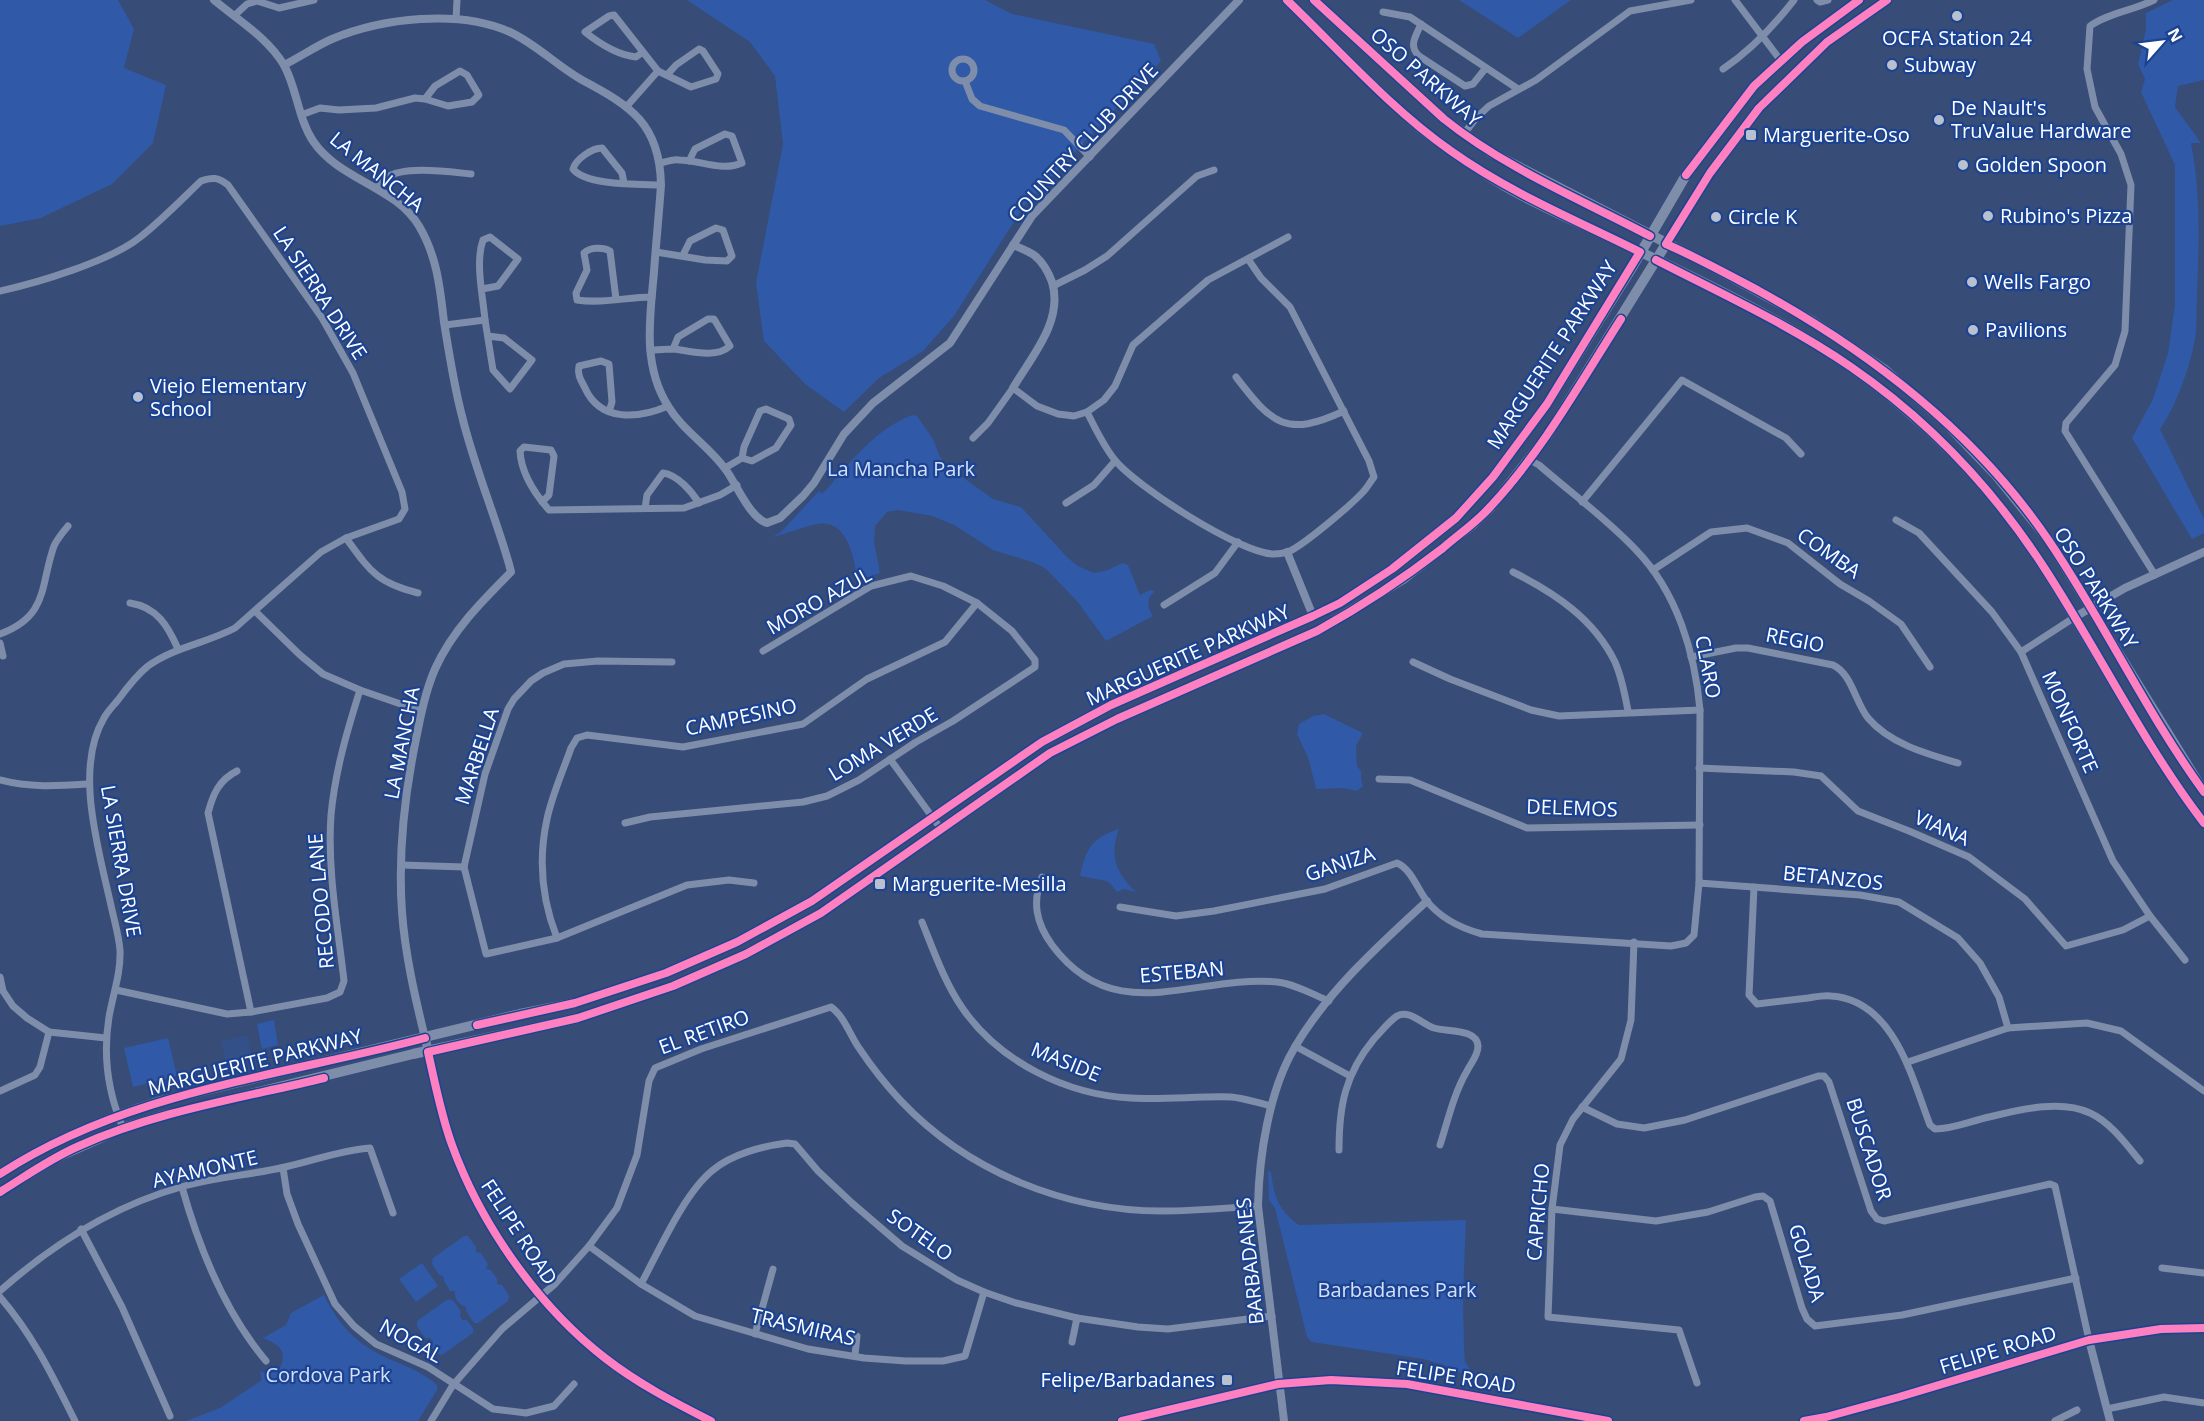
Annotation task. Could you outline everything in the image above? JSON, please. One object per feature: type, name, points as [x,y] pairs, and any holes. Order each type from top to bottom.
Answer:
[{"type":"main road","name":"OSO PARKWAY","points":[[1287,0],[1418,126],[1506,187],[1656,260],[1796,333],[1852,368],[1897,402],[1966,467],[2044,567],[2159,758],[2204,823]]},
{"type":"main road","name":"OSO PARKWAY","points":[[1314,0],[1463,135],[1490,152],[1812,321],[1885,370],[1922,402],[1977,454],[2048,539],[2204,792]]},
{"type":"main road","name":"MARGUERITE PARKWAY","points":[[0,1174],[67,1136],[117,1115],[161,1101],[520,1014],[574,1004],[666,973],[737,942],[812,901],[1042,742],[1092,716],[1340,603],[1392,569],[1456,518],[1493,477],[1547,404],[1686,175],[1705,148],[1754,86],[1817,29],[1859,0]]},
{"type":"main road","name":"MARGUERITE PARKWAY","points":[[0,1192],[53,1159],[123,1128],[165,1115],[578,1018],[683,982],[746,954],[821,913],[1050,753],[1117,719],[1317,631],[1347,614],[1402,579],[1472,525],[1491,507],[1547,436],[1710,173],[1759,108],[1827,42],[1887,0]]},
{"type":"main road","name":"FELIPE ROAD","points":[[425,1038],[442,1115],[466,1180],[501,1241],[540,1296],[605,1358],[651,1390],[711,1421]]},
{"type":"main road","name":"FELIPE ROAD","points":[[1804,1421],[1888,1400],[2089,1340],[2161,1329],[2204,1328]]},
{"type":"main road","name":"FELIPE ROAD","points":[[1122,1421],[1278,1384],[1331,1380],[1407,1384],[1608,1421]]},
{"type":"street","name":"LA MANCHA","points":[[214,0],[258,33],[284,65],[313,142],[349,174],[376,188],[403,208],[418,225],[438,272],[462,417],[511,572],[475,609],[452,639],[435,669],[422,711],[406,789],[402,912],[407,953],[425,1038]]},
{"type":"street","points":[[234,16],[247,4],[257,1],[279,8],[289,3],[314,0]]},
{"type":"street","points":[[456,19],[457,0]]},
{"type":"street","name":"COUNTRY CLUB DRIVE","points":[[737,485],[756,518],[767,523],[780,518],[803,496],[814,483],[844,435],[873,403],[950,344],[1032,216],[1239,0]]},
{"type":"street","points":[[1463,135],[1489,106],[1536,80],[1630,11],[1691,0]]},
{"type":"street","points":[[1735,0],[1781,61]]},
{"type":"street","points":[[1723,69],[1741,57],[1775,25],[1794,0]]},
{"type":"street","points":[[1817,0],[1820,2],[1828,0]]},
{"type":"street","points":[[2154,0],[2097,21],[2090,26],[2088,34],[2087,69],[2095,107],[2121,154],[2131,185],[2126,320],[2121,349],[2115,365],[2066,423],[2065,431],[2156,575]]},
{"type":"street","points":[[1383,12],[1410,17],[1518,89]]},
{"type":"street","points":[[643,52],[636,57],[625,56],[585,32],[614,15],[658,71],[691,87],[716,79],[718,74],[704,51],[699,49],[676,65],[667,75]]},
{"type":"street","points":[[284,65],[330,40],[356,30],[408,21],[456,19],[492,25],[526,40],[571,73],[627,106],[648,131],[656,147],[660,163],[661,185],[650,350],[656,380],[668,406],[682,425],[725,468],[737,485],[684,508],[549,510],[542,502],[533,489],[520,461],[520,451],[524,447],[551,450],[554,456],[549,495],[542,502]]},
{"type":"street","points":[[1421,24],[1412,45],[1419,56],[1465,86],[1473,84],[1485,69]]},
{"type":"street","points":[[301,115],[320,108],[339,110],[376,108],[415,98],[448,106],[472,102],[479,95],[468,75],[460,71],[435,86],[425,99]]},
{"type":"street","points":[[627,106],[658,71]]},
{"type":"street","points":[[965,81],[972,99],[980,106],[1064,130],[1090,157]]},
{"type":"street","points":[[660,163],[677,159],[712,165],[734,166],[742,163],[732,136],[725,134],[695,148],[689,161]]},
{"type":"street","points":[[624,183],[622,172],[602,148],[596,148],[575,163],[573,169],[577,174],[588,178],[624,183],[661,185]]},
{"type":"street","points":[[1053,286],[1107,256],[1197,176],[1214,170]]},
{"type":"street","points":[[376,188],[386,177],[410,171],[471,174]]},
{"type":"street","name":"LA SIERRA DRIVE","points":[[0,291],[23,286],[114,254],[138,239],[201,181],[210,177],[220,179],[228,184],[322,318],[360,389],[402,492],[405,509],[399,519],[346,538],[321,552],[235,628],[219,636],[178,649],[147,667],[103,719],[92,754],[88,784],[120,947],[116,990],[106,1038],[107,1068],[117,1115],[123,1128]]},
{"type":"street","points":[[656,252],[705,260],[727,261],[732,256],[723,230],[716,228],[690,241],[683,255]]},
{"type":"street","points":[[482,288],[498,286],[518,259],[490,237],[481,242],[482,288],[485,320],[493,370],[510,389],[532,360],[504,338],[488,336]]},
{"type":"street","points":[[1013,388],[1038,406],[1058,414],[1074,416],[1087,412],[1104,400],[1115,386],[1133,345],[1208,280],[1288,237]]},
{"type":"street","points":[[973,438],[988,423],[1013,388],[1053,318],[1055,303],[1053,286],[1047,269],[1034,256],[1013,245]]},
{"type":"street","points":[[616,298],[610,251],[604,248],[587,250],[584,254],[586,270],[576,293],[578,300],[595,303],[616,298],[652,297]]},
{"type":"street","points":[[1087,412],[1115,461],[1137,480],[1184,512],[1238,542],[1265,553],[1287,552],[1306,540],[1364,492],[1374,477],[1370,461],[1290,308],[1261,278],[1248,259]]},
{"type":"street","points":[[650,350],[673,349],[707,353],[725,350],[730,346],[714,319],[708,319],[678,337],[673,349]]},
{"type":"street","points":[[445,325],[485,320]]},
{"type":"street","points":[[609,412],[612,402],[609,364],[601,361],[579,366],[578,373],[589,397],[594,404],[609,412],[640,415],[668,406]]},
{"type":"street","points":[[1236,377],[1268,415],[1284,423],[1306,426],[1344,411]]},
{"type":"street","points":[[1582,502],[1682,380],[1786,438],[1801,454]]},
{"type":"street","points":[[725,468],[742,458],[752,461],[776,448],[791,425],[789,419],[766,409],[760,411],[744,447],[742,458]]},
{"type":"street","name":"CLARO","points":[[1528,459],[1539,465],[1637,550],[1653,570],[1670,599],[1685,632],[1698,685],[1700,710],[1699,883],[1694,935],[1686,943]]},
{"type":"street","points":[[1066,503],[1094,485],[1115,461]]},
{"type":"street","points":[[645,508],[647,495],[663,473],[670,474],[692,493],[699,503]]},
{"type":"street","name":"MONFORTE","points":[[1896,520],[1918,533],[1992,612],[2021,652],[2113,861],[2150,916],[2185,960]]},
{"type":"street","points":[[0,634],[11,630],[27,619],[43,595],[55,544],[68,526]]},
{"type":"street","name":"COMBA","points":[[1653,570],[1711,532],[1747,528],[1788,543],[1840,584],[1901,624],[1930,667]]},
{"type":"street","points":[[346,538],[365,564],[384,582],[395,588],[418,593]]},
{"type":"street","points":[[1164,605],[1215,573],[1238,542]]},
{"type":"street","points":[[1287,552],[1313,616]]},
{"type":"street","points":[[2021,652],[2090,607],[2204,552]]},
{"type":"street","points":[[1513,573],[1544,588],[1572,607],[1596,632],[1615,662],[1622,681],[1628,711]]},
{"type":"street","name":"MORO AZUL","points":[[763,651],[871,586],[911,576],[943,586],[977,603],[1012,631],[1035,660],[1035,667]]},
{"type":"street","points":[[130,603],[142,605],[159,616],[168,628],[178,649]]},
{"type":"street","name":"CAMPESINO","points":[[557,938],[547,915],[542,856],[547,818],[574,741],[581,736],[683,747],[803,724],[867,679],[945,642],[977,603]]},
{"type":"street","points":[[255,611],[323,674],[360,690],[422,711]]},
{"type":"street","points":[[0,643],[3,656]]},
{"type":"street","name":"REGIO","points":[[1691,657],[1736,648],[1748,648],[1833,665],[1843,672],[1861,707],[1877,727],[1894,739],[1958,763]]},
{"type":"street","name":"MARBELLA","points":[[557,938],[486,954],[464,867],[485,774],[508,710],[521,690],[543,673],[564,664],[598,661],[672,662]]},
{"type":"street","points":[[1413,662],[1450,679],[1531,710],[1559,716],[1628,711],[1700,710]]},
{"type":"street","name":"LOMA VERDE","points":[[625,823],[650,817],[726,811],[817,799],[844,788],[929,734],[953,722],[1035,667]]},
{"type":"street","name":"RECODO LANE","points":[[116,990],[226,1014],[251,1012],[327,998],[340,992],[344,981],[331,861],[331,817],[336,778],[360,690]]},
{"type":"street","points":[[890,759],[941,829]]},
{"type":"street","name":"VIANA","points":[[1699,768],[1794,772],[1821,776],[1858,811],[1969,857],[2025,899],[2066,946],[2123,930],[2150,916]]},
{"type":"street","points":[[237,771],[225,777],[213,795],[208,813],[251,1012]]},
{"type":"street","name":"DELEMOS","points":[[1379,779],[1410,780],[1527,828],[1700,825]]},
{"type":"street","points":[[0,780],[21,786],[52,787],[88,784]]},
{"type":"street","name":"GANIZA","points":[[1120,907],[1176,916],[1214,911],[1325,889],[1396,863],[1405,868],[1427,901],[1446,919],[1466,930],[1499,937],[1634,942],[1671,946],[1686,943]]},
{"type":"street","points":[[402,865],[464,867]]},
{"type":"street","name":"ESTEBAN","points":[[1042,877],[1036,891],[1035,905],[1045,934],[1064,960],[1089,979],[1113,989],[1144,993],[1241,983],[1277,982],[1294,986],[1329,1001]]},
{"type":"street","points":[[557,938],[687,885],[729,880],[754,883]]},
{"type":"street","name":"BETANZOS","points":[[1699,883],[1860,895],[1899,902],[1958,938],[1980,963],[1999,997],[2008,1028]]},
{"type":"street","points":[[1754,887],[1749,995],[1757,1004],[1831,996],[1848,1000],[1875,1016],[1892,1036],[1908,1062],[1930,1125],[1935,1129],[2028,1109],[2065,1107],[2089,1113],[2098,1118],[2122,1139],[2140,1161]]},
{"type":"street","name":"BARBADANES","points":[[1284,1421],[1258,1206],[1258,1178],[1271,1106],[1285,1066],[1295,1046],[1329,1001],[1354,971],[1427,901]]},
{"type":"street","name":"MASIDE","points":[[922,922],[946,981],[963,1010],[986,1035],[1018,1061],[1045,1076],[1099,1095],[1131,1098],[1233,1097],[1271,1106]]},
{"type":"street","name":"CAPRICHO","points":[[1634,942],[1631,1020],[1621,1059],[1573,1119],[1560,1145],[1552,1209],[1548,1317],[1679,1330],[1697,1383]]},
{"type":"street","points":[[0,977],[3,992],[12,1006],[49,1032],[106,1038]]},
{"type":"street","name":"EL RETIRO","points":[[431,1421],[453,1385],[502,1329],[555,1284],[589,1246],[617,1208],[638,1155],[649,1081],[655,1068],[701,1049],[831,1007],[840,1016],[872,1066],[911,1111],[951,1143],[991,1168],[1025,1185],[1076,1202],[1128,1209],[1170,1211],[1258,1206]]},
{"type":"street","points":[[1339,1150],[1342,1100],[1350,1076],[1365,1050],[1383,1028],[1398,1016],[1407,1014],[1434,1028],[1467,1034],[1475,1039],[1478,1045],[1476,1057],[1458,1090],[1440,1145]]},
{"type":"street","points":[[1908,1062],[2008,1028],[2087,1023],[2121,1031],[2204,1091]]},
{"type":"street","points":[[0,1091],[35,1075],[40,1067],[49,1032]]},
{"type":"street","points":[[1295,1046],[1350,1076]]},
{"type":"street","name":"BUSCADOR","points":[[1582,1107],[1617,1124],[1644,1128],[1685,1120],[1818,1076],[1824,1076],[1829,1082],[1871,1211],[1877,1219],[1884,1221],[2050,1184],[2055,1186],[2058,1191],[2089,1340]]},
{"type":"street","name":"SOTELO","points":[[640,1284],[693,1192],[712,1170],[733,1158],[787,1143],[795,1144],[818,1171],[902,1246],[957,1280],[984,1292],[1016,1303],[1077,1318],[1168,1329],[1272,1316]]},
{"type":"street","name":"AYAMONTE","points":[[0,1290],[81,1230],[129,1206],[182,1186],[283,1168],[351,1150],[370,1148],[393,1213]]},
{"type":"street","name":"NOGAL","points":[[283,1168],[287,1194],[298,1224],[335,1304],[354,1326],[376,1344],[428,1367],[493,1409],[525,1413],[554,1406],[574,1384]]},
{"type":"street","points":[[182,1186],[194,1228],[213,1273],[246,1338],[266,1361]]},
{"type":"street","name":"GOLADA","points":[[1552,1209],[1656,1221],[1708,1212],[1763,1196],[1770,1202],[1802,1308],[1807,1319],[1815,1326],[1902,1315],[2076,1278]]},
{"type":"street","points":[[81,1230],[122,1307],[170,1416]]},
{"type":"street","name":"TRASMIRAS","points":[[589,1246],[640,1284],[695,1316],[808,1349],[864,1358],[943,1361],[965,1356],[984,1292]]},
{"type":"street","points":[[2162,1268],[2204,1273]]},
{"type":"street","points":[[755,1334],[773,1269]]},
{"type":"street","points":[[0,1298],[37,1345],[75,1421]]},
{"type":"street","points":[[1072,1342],[1077,1318]]},
{"type":"street","points":[[855,1356],[857,1336]]},
{"type":"street","points":[[2089,1340],[2110,1421]]},
{"type":"street","points":[[2107,1408],[2164,1397],[2204,1403]]},
{"type":"street","points":[[2055,1421],[2077,1410]]},
{"type":"green space","points":[[0,0],[118,0],[134,29],[124,68],[166,85],[153,143],[112,184],[41,218],[0,226]]},
{"type":"green space","points":[[687,0],[985,0],[1012,14],[1154,44],[1161,61],[1024,206],[954,316],[923,351],[879,378],[844,412],[805,384],[764,341],[756,283],[783,144],[775,76],[750,42]]},
{"type":"green space","points":[[1459,0],[1571,0],[1518,38]]},
{"type":"green space","points":[[2173,0],[2204,0],[2204,80],[2178,86],[2175,107],[2201,143],[2191,143],[2198,218],[2196,332],[2192,354],[2181,388],[2160,429],[2204,519],[2204,533],[2192,539],[2132,438],[2153,399],[2168,353],[2175,305],[2175,165],[2141,92],[2145,79],[2138,64],[2146,29],[2146,13]]},
{"type":"green space","name":"La Mancha Park","points":[[912,415],[917,416],[933,439],[940,457],[947,466],[993,499],[1021,507],[1078,566],[1094,573],[1108,570],[1122,563],[1128,565],[1140,595],[1150,590],[1155,591],[1148,603],[1153,616],[1106,641],[1077,601],[1045,568],[993,550],[954,525],[932,516],[898,510],[887,512],[875,526],[874,542],[880,573],[858,581],[848,542],[836,527],[817,524],[772,537],[781,532],[819,491],[822,494],[876,437],[887,428]]},
{"type":"green space","points":[[1324,714],[1363,733],[1356,746],[1357,766],[1361,771],[1363,786],[1357,791],[1343,788],[1316,789],[1309,760],[1297,734],[1299,724],[1313,716]]},
{"type":"green space","points":[[1119,829],[1115,847],[1116,863],[1119,871],[1136,892],[1124,889],[1117,892],[1106,881],[1080,876],[1091,846],[1102,836]]},
{"type":"green space","points":[[274,1020],[278,1045],[262,1049],[257,1024]]},
{"type":"green space","points":[[168,1038],[177,1076],[133,1087],[124,1048]]},
{"type":"green space","name":"Barbadanes Park","points":[[1268,1171],[1271,1172],[1278,1202],[1286,1214],[1299,1225],[1466,1220],[1463,1295],[1465,1362],[1478,1380],[1469,1378],[1466,1371],[1460,1373],[1444,1365],[1423,1359],[1312,1342],[1307,1337],[1275,1208],[1269,1200]]},
{"type":"green space","points":[[464,1236],[468,1236],[476,1247],[476,1252],[481,1253],[488,1264],[486,1269],[491,1270],[497,1279],[497,1284],[502,1285],[509,1296],[508,1301],[478,1323],[474,1323],[466,1307],[461,1305],[455,1297],[455,1291],[450,1291],[443,1276],[439,1275],[432,1264],[433,1258]]},
{"type":"green space","points":[[422,1263],[438,1286],[416,1302],[399,1279]]},
{"type":"green space","name":"Cordova Park","points":[[324,1295],[341,1323],[355,1338],[373,1351],[417,1372],[437,1385],[437,1390],[418,1421],[186,1421],[220,1408],[262,1380],[260,1372],[271,1373],[280,1368],[283,1357],[280,1348],[263,1338],[286,1325],[291,1313]]},
{"type":"green space","points":[[448,1299],[454,1301],[461,1312],[462,1320],[467,1320],[473,1328],[473,1333],[442,1355],[432,1347],[433,1341],[430,1338],[425,1338],[417,1326],[417,1321]]},
{"type":"shaded area","points":[[247,1035],[252,1057],[226,1063],[221,1041]]},
{"type":"cycle path","points":[[477,1025],[575,1003],[666,973],[737,942],[812,901],[1042,742],[1111,705],[1340,603],[1392,569],[1456,518],[1493,477],[1547,404],[1640,252],[1520,193],[1451,151],[1429,135],[1366,79],[1287,0]]},
{"type":"cycle path","points":[[1314,0],[1444,119],[1468,137],[1518,168],[1650,236]]},
{"type":"cycle path","points":[[1686,175],[1754,86],[1802,42],[1859,0]]},
{"type":"cycle path","points":[[1887,0],[1827,42],[1759,108],[1710,173],[1666,244],[1759,291],[1842,341],[1919,399],[1989,465],[2049,541],[2163,730],[2204,792]]},
{"type":"cycle path","points":[[1656,260],[1804,337],[1851,367],[1907,410],[1958,458],[2004,512],[2045,569],[2161,761],[2204,823]]},
{"type":"cycle path","points":[[711,1421],[643,1384],[605,1358],[557,1314],[514,1262],[495,1234],[464,1175],[438,1099],[428,1052],[578,1018],[673,986],[746,954],[821,913],[1050,753],[1117,719],[1317,631],[1350,612],[1443,548],[1491,506],[1510,485],[1544,439],[1621,319]]},
{"type":"cycle path","points":[[0,1174],[49,1146],[100,1123],[153,1105],[206,1089],[425,1038]]},
{"type":"cycle path","points":[[0,1192],[58,1156],[139,1123],[200,1106],[324,1078]]},
{"type":"cycle path","points":[[1804,1421],[1899,1397],[2089,1340],[2161,1329],[2204,1328]]},
{"type":"cycle path","points":[[1122,1421],[1278,1384],[1331,1380],[1407,1384],[1608,1421]]},
{"type":"place","name":"OCFA Station 24","points":[[1957,16]]},
{"type":"place","name":"Subway","points":[[1892,65]]},
{"type":"place","name":"De Nault's TruValue Hardware","points":[[1939,120]]},
{"type":"place","name":"Marguerite-Oso","points":[[1751,135]]},
{"type":"place","name":"Golden Spoon","points":[[1963,165]]},
{"type":"place","name":"Rubino's Pizza","points":[[1988,216]]},
{"type":"place","name":"Circle K","points":[[1716,217]]},
{"type":"place","name":"Wells Fargo","points":[[1972,282]]},
{"type":"place","name":"Pavilions","points":[[1973,330]]},
{"type":"place","name":"Viejo Elementary School","points":[[138,397]]},
{"type":"place","name":"Marguerite-Mesilla","points":[[880,884]]},
{"type":"place","name":"Felipe/Barbadanes","points":[[1227,1380]]}]
